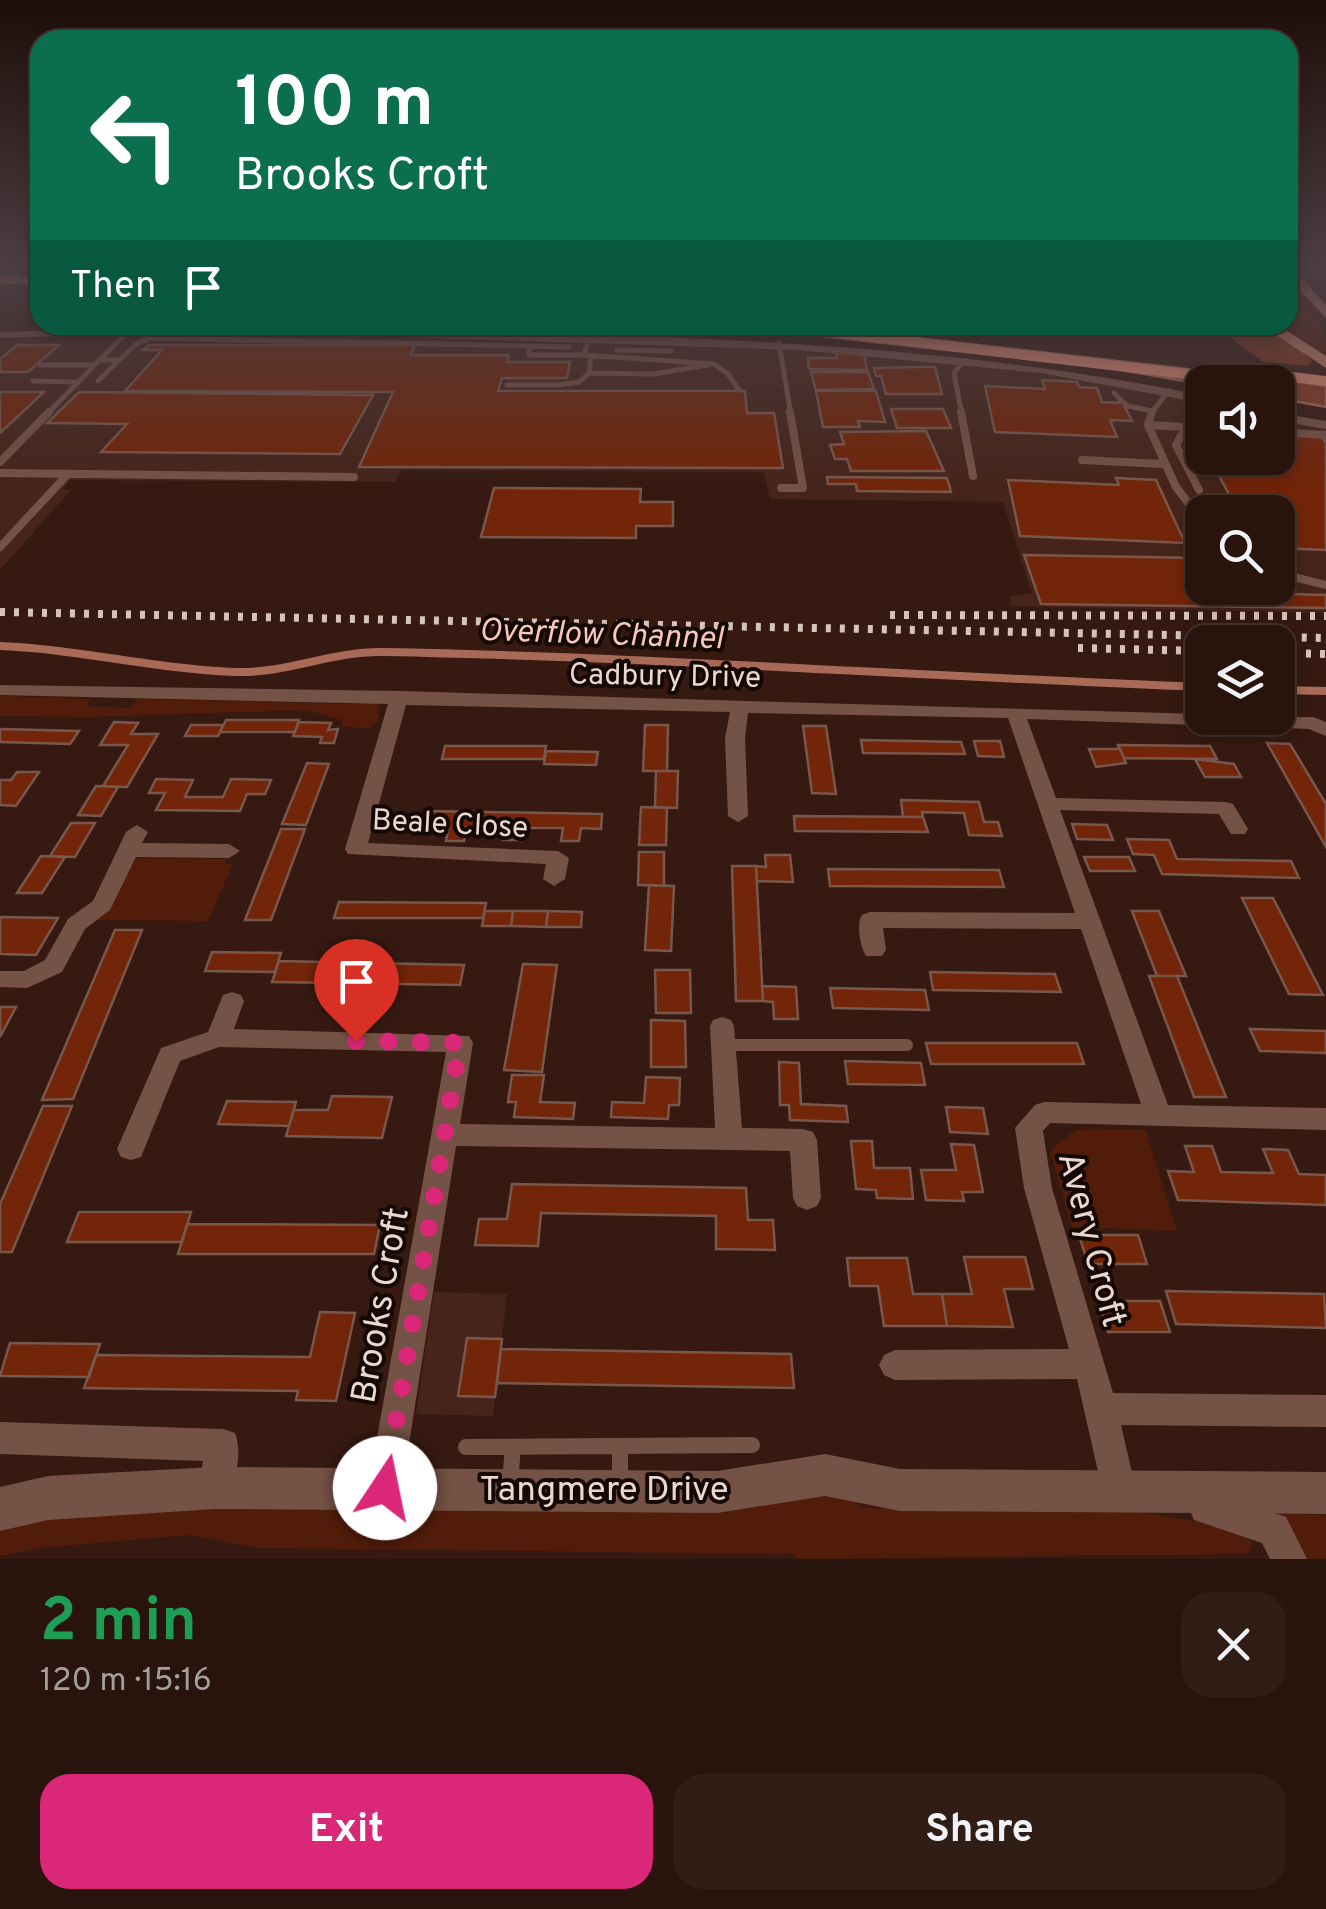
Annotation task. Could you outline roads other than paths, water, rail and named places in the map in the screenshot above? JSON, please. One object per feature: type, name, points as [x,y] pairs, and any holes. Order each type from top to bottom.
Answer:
[{"type":"highway","points":[[921,343],[1185,374]]},
{"type":"highway","points":[[1006,343],[1326,381]]},
{"type":"highway","points":[[1295,343],[1326,363]]},
{"type":"highway","points":[[1295,388],[1326,392]]},
{"type":"street","points":[[422,343],[588,350],[779,343],[964,361],[1185,395]]},
{"type":"street","points":[[1295,420],[1326,426]]},
{"type":"street","name":"Cadbury Drive","points":[[0,690],[1014,712],[1313,724],[1326,730]]},
{"type":"street","name":"Beale Close","points":[[400,697],[356,850],[558,858],[554,878]]},
{"type":"street","points":[[738,816],[736,738],[740,708]]},
{"type":"street","points":[[1014,712],[1158,1113]]},
{"type":"street","points":[[1048,804],[1226,808],[1238,830]]},
{"type":"street","points":[[0,978],[26,980],[54,966],[76,924],[102,905],[133,842],[229,851]]},
{"type":"street","points":[[874,950],[870,920],[1087,922]]},
{"type":"street","points":[[131,1149],[170,1054],[218,1038],[232,1001]]},
{"type":"street","points":[[724,1035],[729,1139]]},
{"type":"street","name":"Brooks Croft","points":[[218,1038],[460,1043],[385,1488]]},
{"type":"street","name":"Avery Croft","points":[[1118,1489],[1102,1409],[1046,1214],[1028,1128],[1044,1112],[1326,1119]]},
{"type":"street","points":[[446,1135],[803,1140],[807,1198]]},
{"type":"street","points":[[895,1365],[1088,1364]]},
{"type":"street","points":[[1102,1409],[1326,1412]]},
{"type":"street","points":[[0,1438],[223,1445],[214,1488]]},
{"type":"street","name":"Tangmere Drive","points":[[0,1508],[48,1498],[214,1488],[385,1488],[512,1468],[620,1491],[717,1492],[825,1475],[900,1490],[1326,1493]]},
{"type":"street","points":[[1118,1489],[1234,1514],[1274,1529],[1289,1559]]},
{"type":"lane","points":[[0,462],[116,343]]},
{"type":"lane","points":[[98,381],[138,343]]},
{"type":"lane","points":[[376,343],[569,347]]},
{"type":"lane","points":[[779,343],[803,488],[781,488]]},
{"type":"lane","points":[[529,346],[529,354],[671,351]]},
{"type":"lane","points":[[588,350],[714,364],[728,374],[738,390]]},
{"type":"lane","points":[[588,350],[589,373]]},
{"type":"lane","points":[[40,365],[119,360]]},
{"type":"lane","points":[[964,361],[954,373],[974,476]]},
{"type":"lane","points":[[507,385],[559,385],[579,382],[589,373],[654,374],[714,364]]},
{"type":"lane","points":[[33,381],[78,382]]},
{"type":"lane","points":[[1168,391],[1148,425],[1164,464],[1185,499]]},
{"type":"lane","points":[[1114,393],[1126,406],[1153,412]]},
{"type":"lane","points":[[1148,425],[1185,427]]},
{"type":"lane","points":[[1185,429],[1176,444],[1185,462]]},
{"type":"lane","points":[[1295,433],[1326,435]]},
{"type":"lane","points":[[1082,460],[1164,464]]},
{"type":"lane","points":[[0,473],[354,476]]},
{"type":"lane","points":[[0,547],[68,474]]},
{"type":"lane","points":[[1192,475],[1199,490]]},
{"type":"lane","points":[[1295,577],[1326,585]]},
{"type":"lane","points":[[724,1035],[907,1045]]},
{"type":"lane","points":[[466,1447],[512,1468],[620,1447],[752,1445]]},
{"type":"lane","points":[[620,1447],[620,1491]]},
{"type":"waterway","name":"Overflow Channel","points":[[0,646],[234,672],[272,670],[345,655],[383,652],[1185,686]]},
{"type":"waterway","name":"Overflow Channel","points":[[1295,690],[1326,691]]},
{"type":"railway","points":[[0,612],[1326,638]]},
{"type":"railway","points":[[890,615],[1326,616]]},
{"type":"railway","points":[[1078,648],[1185,651]]},
{"type":"railway","points":[[1295,653],[1326,654]]}]
